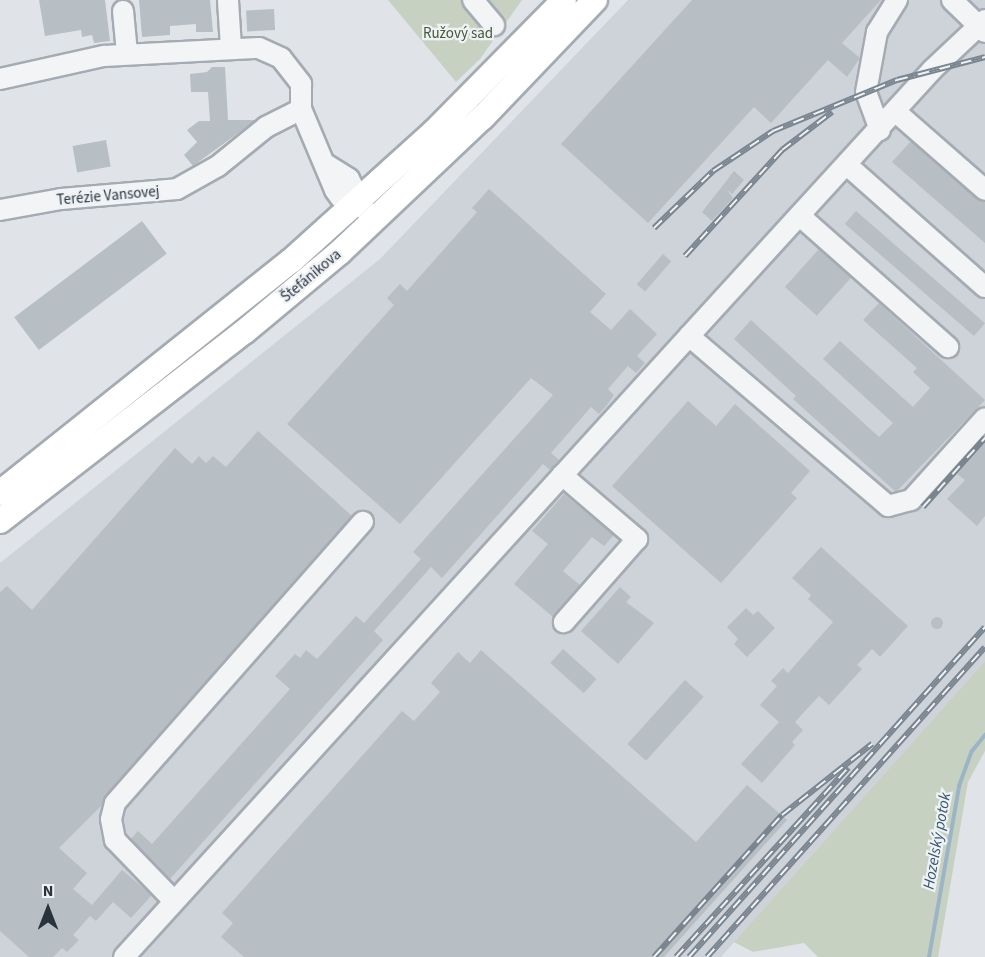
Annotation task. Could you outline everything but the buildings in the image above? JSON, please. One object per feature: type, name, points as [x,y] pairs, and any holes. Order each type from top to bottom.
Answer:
[{"type":"main road","name":"Štefánikova","points":[[0,493],[291,261],[358,202],[472,95],[564,0]]},
{"type":"main road","name":"Štefánikova","points":[[0,521],[244,332],[374,222],[483,117],[595,0]]},
{"type":"street","points":[[880,130],[866,92],[876,33],[897,0]]},
{"type":"street","points":[[124,957],[689,336],[880,130],[932,70],[983,26],[952,0]]},
{"type":"street","points":[[228,1],[231,47]]},
{"type":"street","points":[[475,1],[494,24]]},
{"type":"street","points":[[123,11],[127,53]]},
{"type":"street","points":[[0,79],[127,53],[231,47],[259,48],[281,58],[301,84],[301,109],[340,197],[358,202],[374,222]]},
{"type":"street","name":"Terézie Vansovej","points":[[0,210],[61,199],[177,189],[218,166],[266,127],[301,109]]},
{"type":"street","points":[[896,112],[985,190]]},
{"type":"street","points":[[847,165],[985,287]]},
{"type":"street","points":[[800,216],[948,347]]},
{"type":"street","points":[[689,336],[888,506],[911,500],[985,418]]},
{"type":"street","points":[[562,475],[637,538],[564,622]]},
{"type":"street","points":[[174,901],[115,840],[111,819],[115,803],[363,522]]},
{"type":"shaded area","points":[[628,0],[985,0],[985,661],[721,957],[0,957],[0,563],[380,259]]},
{"type":"green space","name":"Ružový sad","points":[[388,0],[522,0],[480,59],[456,82]]},
{"type":"green space","points":[[985,661],[985,751],[968,782],[938,957],[818,957],[804,943],[753,952],[734,942]]},
{"type":"waterway","name":"Hozelský potok","points":[[929,957],[959,786],[972,751],[985,735]]},
{"type":"railway","points":[[654,228],[713,171],[773,131],[897,80],[985,57]]},
{"type":"railway","points":[[685,256],[782,150],[832,112]]},
{"type":"railway","points":[[923,507],[985,438]]},
{"type":"railway","points":[[689,957],[985,627]]},
{"type":"railway","points":[[707,957],[985,647]]},
{"type":"railway","points":[[654,957],[782,815],[872,744]]},
{"type":"railway","points":[[676,957],[848,768]]}]
